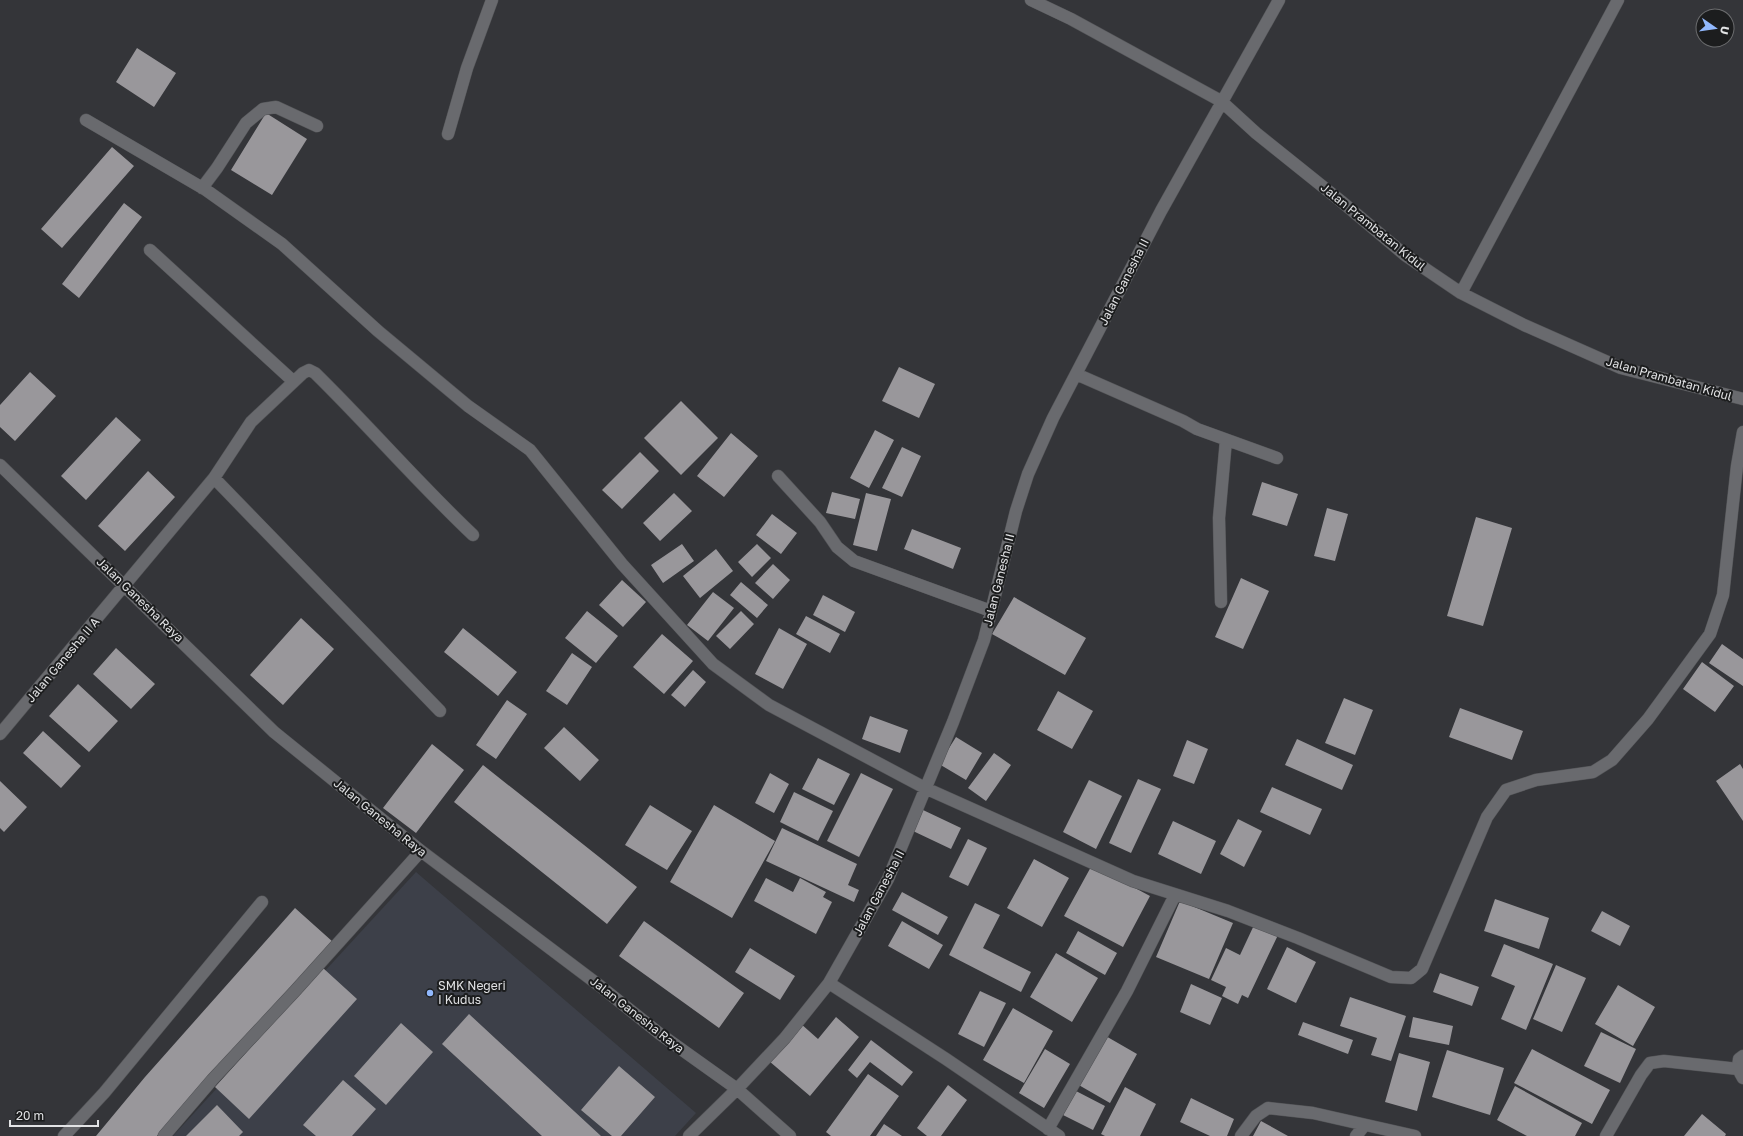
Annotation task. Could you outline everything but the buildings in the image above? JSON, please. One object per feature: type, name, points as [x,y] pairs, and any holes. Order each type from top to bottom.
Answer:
[{"type":"street","points":[[448,134],[467,68],[492,0]]},
{"type":"street","name":"Jalan Prambatan Kidul","points":[[1031,0],[1053,5],[1221,101],[1256,134],[1342,202],[1405,255],[1461,293],[1524,325],[1621,368],[1743,399]]},
{"type":"street","name":"Jalan Ganesha II","points":[[689,1136],[737,1089],[785,1038],[829,983],[888,879],[953,722],[984,640],[1016,511],[1028,474],[1053,418],[1161,211],[1221,101],[1279,0]]},
{"type":"street","points":[[1461,293],[1618,0]]},
{"type":"street","points":[[202,188],[217,168],[246,123],[264,109],[276,107],[317,126]]},
{"type":"street","points":[[86,120],[202,188],[282,244],[402,351],[468,406],[530,450],[622,564],[713,664],[769,706],[925,788],[1134,880],[1249,919],[1391,978],[1411,978],[1422,969],[1487,817],[1506,790],[1536,780],[1593,772],[1612,760],[1648,719],[1710,634],[1723,596],[1737,466],[1743,432]]},
{"type":"street","points":[[150,250],[292,381]]},
{"type":"street","name":"Jalan Ganesha II A","points":[[0,734],[214,478],[251,422],[292,381],[308,370],[315,373],[368,426],[429,492],[473,535]]},
{"type":"street","points":[[1076,374],[1183,421],[1197,429],[1277,458]]},
{"type":"street","points":[[1221,602],[1219,518],[1226,440]]},
{"type":"street","name":"Jalan Ganesha Raya","points":[[0,465],[125,585],[274,732],[421,851],[660,1034],[737,1089],[790,1136]]},
{"type":"street","points":[[778,476],[820,522],[837,547],[854,561],[991,611]]},
{"type":"street","points":[[214,478],[440,711]]},
{"type":"street","points":[[164,1136],[212,1080],[295,991],[421,851]]},
{"type":"street","points":[[1048,1129],[1127,991],[1175,895]]},
{"type":"street","points":[[64,1136],[104,1092],[262,902]]},
{"type":"street","points":[[829,983],[952,1063],[1059,1136]]},
{"type":"street","points":[[1606,1136],[1640,1075],[1650,1063],[1664,1061],[1740,1074],[1739,1059],[1743,1056]]},
{"type":"street","points":[[1241,1136],[1256,1116],[1268,1108],[1313,1113],[1364,1126],[1415,1136]]},
{"type":"street","points":[[1356,1136],[1364,1126]]},
{"type":"shaded area","name":"SMK Negeri I Kudus","points":[[416,872],[696,1113],[675,1136],[173,1136]]},
{"type":"place","name":"SMK Negeri I Kudus","points":[[430,993]]}]
